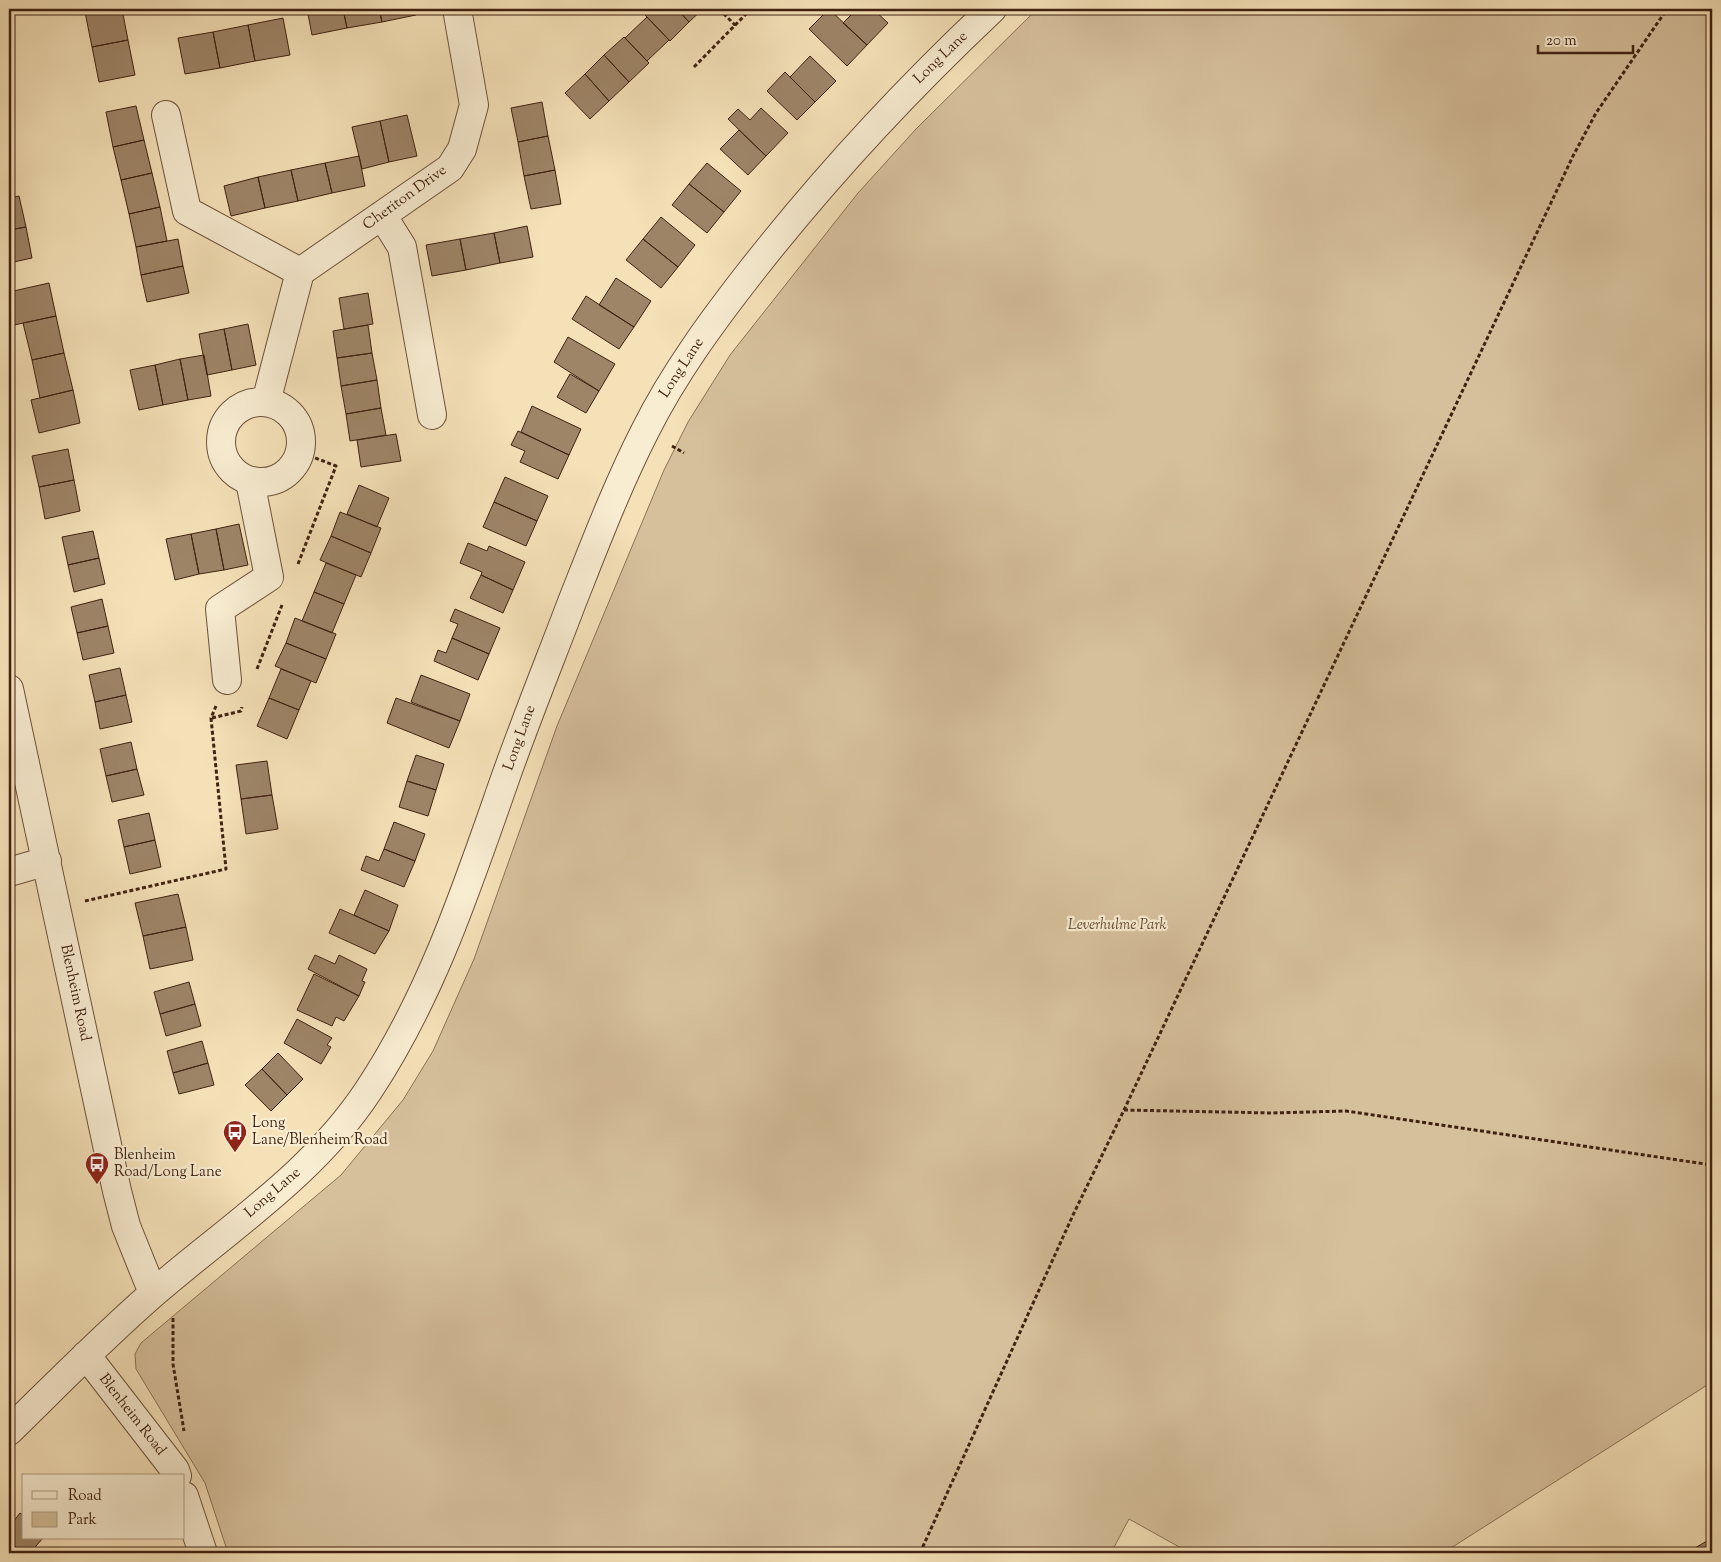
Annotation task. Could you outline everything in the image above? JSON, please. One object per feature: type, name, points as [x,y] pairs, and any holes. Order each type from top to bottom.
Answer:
[{"type":"street","name":"Cheriton Drive","points":[[300,272],[450,168],[462,149],[474,105],[457,9]]},
{"type":"street","name":"Long Lane","points":[[9,1431],[154,1293],[303,1168],[335,1134],[366,1095],[394,1050],[440,954],[473,869],[525,722],[606,515],[645,430],[665,394],[723,307],[819,188],[889,109],[992,9]]},
{"type":"street","points":[[166,115],[187,211],[300,272],[266,402]]},
{"type":"street","points":[[382,215],[402,247],[432,415]]},
{"type":"street","points":[[266,402],[286,410],[295,421],[301,438],[300,452],[292,468],[281,478],[264,483],[250,481],[229,468],[223,455],[220,440],[224,427],[232,413],[252,403],[266,402]]},
{"type":"street","points":[[227,680],[220,609],[269,577],[250,481]]},
{"type":"street","name":"Blenheim Road","points":[[9,689],[117,1191],[126,1226],[154,1293]]},
{"type":"street","points":[[9,872],[47,861]]},
{"type":"street","name":"Blenheim Road","points":[[86,1356],[176,1473]]},
{"type":"street","points":[[185,1499],[203,1553]]},
{"type":"path","points":[[719,9],[735,25]]},
{"type":"path","points":[[694,67],[751,9]]},
{"type":"path","points":[[920,1553],[1073,1215],[1573,156],[1596,113],[1667,9]]},
{"type":"path","points":[[57,908],[226,869],[211,718],[227,680]]},
{"type":"path","points":[[1124,1110],[1272,1113],[1346,1111],[1712,1165]]},
{"type":"path","points":[[175,1312],[172,1321],[173,1364],[185,1436],[176,1473]]},
{"type":"green space","name":"Leverhulme Park","points":[[1037,9],[1712,9],[1712,1382],[1443,1553],[1190,1553],[1129,1519],[1111,1553],[228,1553],[205,1483],[136,1369],[135,1354],[141,1343],[341,1175],[403,1100],[433,1051],[474,959],[557,726],[664,470],[688,422],[730,355],[858,193],[916,129]]},
{"type":"building","points":[[102,9],[122,9],[128,40],[92,47],[85,12]]},
{"type":"building","points":[[307,9],[343,9],[347,28],[312,35]]},
{"type":"building","points":[[343,9],[379,9],[382,22],[347,28]]},
{"type":"building","points":[[379,9],[415,9],[416,15],[382,22]]},
{"type":"building","points":[[651,9],[677,9],[689,22],[670,41],[645,15]]},
{"type":"building","points":[[677,9],[703,9],[689,22]]},
{"type":"building","points":[[829,9],[867,45],[847,66],[809,29]]},
{"type":"building","points":[[857,9],[873,9],[888,23],[867,45],[843,23]]},
{"type":"building","points":[[647,17],[669,40],[647,61],[625,38]]},
{"type":"building","points":[[283,18],[290,55],[255,61],[248,25]]},
{"type":"building","points":[[248,25],[255,61],[220,68],[213,32]]},
{"type":"building","points":[[213,32],[220,68],[185,74],[178,38]]},
{"type":"building","points":[[624,37],[649,63],[629,82],[604,55]]},
{"type":"building","points":[[128,40],[135,75],[99,82],[92,47]]},
{"type":"building","points":[[604,55],[629,82],[609,101],[585,74]]},
{"type":"building","points":[[810,56],[836,81],[815,102],[790,77]]},
{"type":"building","points":[[785,72],[815,102],[797,120],[767,91]]},
{"type":"building","points":[[585,74],[609,101],[590,119],[565,93]]},
{"type":"building","points":[[542,102],[548,136],[518,142],[511,108]]},
{"type":"building","points":[[136,106],[144,140],[113,147],[106,112]]},
{"type":"building","points":[[761,108],[788,133],[766,156],[728,119],[738,109],[750,120]]},
{"type":"building","points":[[407,115],[417,156],[389,162],[380,121]]},
{"type":"building","points":[[380,121],[389,162],[362,169],[352,127]]},
{"type":"building","points":[[739,130],[766,156],[748,175],[720,149]]},
{"type":"building","points":[[548,136],[555,170],[524,176],[518,142]]},
{"type":"building","points":[[144,140],[152,173],[121,180],[113,147]]},
{"type":"building","points":[[359,156],[365,186],[332,193],[325,163]]},
{"type":"building","points":[[9,157],[13,177],[9,178]]},
{"type":"building","points":[[325,163],[332,193],[298,201],[291,170]]},
{"type":"building","points":[[707,163],[741,191],[724,212],[689,184]]},
{"type":"building","points":[[291,170],[298,201],[265,208],[258,177]]},
{"type":"building","points":[[555,170],[561,204],[531,209],[524,176]]},
{"type":"building","points":[[152,173],[160,207],[129,214],[121,180]]},
{"type":"building","points":[[258,177],[265,208],[231,216],[224,186]]},
{"type":"building","points":[[689,184],[724,212],[707,233],[672,205]]},
{"type":"building","points":[[19,196],[26,227],[9,230],[9,198]]},
{"type":"building","points":[[160,207],[167,241],[136,247],[129,214]]},
{"type":"building","points":[[661,217],[695,245],[678,267],[643,239]]},
{"type":"building","points":[[527,226],[533,257],[500,263],[494,233]]},
{"type":"building","points":[[26,227],[32,258],[9,263],[9,230]]},
{"type":"building","points":[[494,233],[500,263],[466,270],[460,239]]},
{"type":"building","points":[[178,239],[183,266],[141,275],[136,247]]},
{"type":"building","points":[[460,239],[466,270],[432,276],[426,245]]},
{"type":"building","points":[[643,239],[678,267],[661,288],[626,260]]},
{"type":"building","points":[[183,266],[189,293],[147,302],[141,275]]},
{"type":"building","points":[[616,278],[651,301],[634,327],[599,305]]},
{"type":"building","points":[[49,283],[56,316],[14,325],[9,292]]},
{"type":"building","points":[[368,293],[373,324],[344,329],[339,298]]},
{"type":"building","points":[[586,296],[634,327],[619,349],[572,319]]},
{"type":"building","points":[[56,316],[64,353],[32,360],[23,323]]},
{"type":"building","points":[[248,324],[256,365],[232,370],[224,329]]},
{"type":"building","points":[[368,325],[372,353],[337,358],[333,331]]},
{"type":"building","points":[[224,329],[232,370],[207,375],[199,334]]},
{"type":"building","points":[[568,337],[615,364],[599,391],[554,362]]},
{"type":"building","points":[[64,353],[73,390],[40,398],[32,360]]},
{"type":"building","points":[[372,353],[377,380],[341,386],[337,358]]},
{"type":"building","points":[[204,355],[211,396],[188,400],[180,359]]},
{"type":"building","points":[[180,359],[188,400],[163,405],[155,365]]},
{"type":"building","points":[[155,365],[163,405],[139,410],[130,370]]},
{"type":"building","points":[[570,374],[599,391],[586,413],[557,397]]},
{"type":"building","points":[[377,380],[381,408],[346,414],[341,386]]},
{"type":"building","points":[[73,390],[80,423],[39,433],[31,400]]},
{"type":"building","points":[[532,406],[581,429],[569,455],[521,432]]},
{"type":"building","points":[[381,408],[386,435],[350,441],[346,414]]},
{"type":"building","points":[[518,431],[569,455],[558,479],[520,462],[525,451],[511,445]]},
{"type":"building","points":[[396,434],[401,461],[361,467],[357,440]]},
{"type":"building","points":[[68,449],[74,480],[39,487],[32,456]]},
{"type":"building","points":[[505,477],[548,496],[537,521],[494,502]]},
{"type":"building","points":[[74,480],[80,511],[45,519],[39,487]]},
{"type":"building","points":[[359,485],[389,498],[377,527],[347,514]]},
{"type":"building","points":[[494,502],[537,521],[526,546],[483,527]]},
{"type":"building","points":[[340,512],[381,528],[371,553],[331,536]]},
{"type":"building","points":[[239,524],[248,565],[224,570],[216,529]]},
{"type":"building","points":[[216,529],[224,570],[199,574],[191,534]]},
{"type":"building","points":[[93,531],[99,558],[68,565],[62,537]]},
{"type":"building","points":[[191,534],[199,574],[175,580],[166,539]]},
{"type":"building","points":[[331,536],[371,553],[361,577],[320,560]]},
{"type":"building","points":[[468,543],[487,551],[489,546],[525,562],[513,590],[481,575],[482,572],[460,563]]},
{"type":"building","points":[[99,558],[105,584],[74,592],[68,565]]},
{"type":"building","points":[[326,563],[356,575],[344,604],[314,592]]},
{"type":"building","points":[[481,575],[513,590],[503,613],[470,598]]},
{"type":"building","points":[[314,592],[344,604],[332,633],[302,621]]},
{"type":"building","points":[[102,599],[108,626],[77,633],[71,607]]},
{"type":"building","points":[[455,609],[500,628],[489,654],[452,638],[458,624],[450,621]]},
{"type":"building","points":[[295,618],[336,634],[326,659],[286,643]]},
{"type":"building","points":[[108,626],[114,653],[83,660],[77,633]]},
{"type":"building","points":[[452,638],[489,654],[478,680],[434,661],[438,650],[446,653]]},
{"type":"building","points":[[286,643],[326,659],[316,683],[275,666]]},
{"type":"building","points":[[120,668],[126,695],[95,702],[89,675]]},
{"type":"building","points":[[281,669],[311,681],[299,710],[269,698]]},
{"type":"building","points":[[421,675],[470,694],[460,721],[411,702]]},
{"type":"building","points":[[126,695],[132,722],[100,729],[95,702]]},
{"type":"building","points":[[269,698],[299,710],[287,739],[257,726]]},
{"type":"building","points":[[396,698],[460,721],[449,748],[387,723]]},
{"type":"building","points":[[131,742],[137,769],[106,776],[100,749]]},
{"type":"building","points":[[416,755],[444,764],[436,790],[407,781]]},
{"type":"building","points":[[267,761],[272,795],[241,799],[236,765]]},
{"type":"building","points":[[137,769],[144,795],[112,802],[106,776]]},
{"type":"building","points":[[407,781],[436,790],[428,816],[399,807]]},
{"type":"building","points":[[272,795],[278,829],[246,834],[241,799]]},
{"type":"building","points":[[149,813],[155,840],[124,847],[118,820]]},
{"type":"building","points":[[394,822],[425,834],[415,861],[384,849]]},
{"type":"building","points":[[155,840],[161,867],[130,874],[124,847]]},
{"type":"building","points":[[384,849],[415,861],[404,887],[361,870],[366,856],[379,861]]},
{"type":"building","points":[[365,890],[398,905],[389,931],[354,915]]},
{"type":"building","points":[[178,894],[186,927],[143,936],[135,903]]},
{"type":"building","points":[[340,909],[389,931],[375,954],[329,933]]},
{"type":"building","points":[[186,927],[193,960],[150,969],[143,936]]},
{"type":"building","points":[[315,955],[335,964],[339,955],[367,969],[362,981],[365,982],[359,996],[308,969]]},
{"type":"building","points":[[314,974],[359,996],[344,1021],[336,1017],[332,1026],[297,1010]]},
{"type":"building","points":[[189,982],[195,1004],[160,1014],[154,992]]},
{"type":"building","points":[[195,1004],[201,1026],[166,1036],[160,1014]]},
{"type":"building","points":[[297,1019],[332,1038],[327,1045],[331,1047],[321,1064],[284,1043]]},
{"type":"building","points":[[202,1041],[208,1063],[173,1073],[167,1051]]},
{"type":"building","points":[[278,1053],[303,1079],[287,1095],[262,1069]]},
{"type":"building","points":[[208,1063],[214,1085],[179,1094],[173,1073]]},
{"type":"building","points":[[262,1069],[287,1095],[271,1111],[245,1085]]},
{"type":"building","points":[[20,1513],[22,1514],[22,1540],[41,1540],[30,1553],[23,1553],[9,1541],[9,1527]]},
{"type":"building","points":[[1712,1538],[1712,1553],[1698,1553],[1695,1548]]},
{"type":"building","points":[[9,1541],[14,1546],[23,1553],[9,1553]]},
{"type":"place","name":"Long Lane/Blenheim Road","points":[[235,1153]]},
{"type":"place","name":"Blenheim Road/Long Lane","points":[[97,1185]]}]
